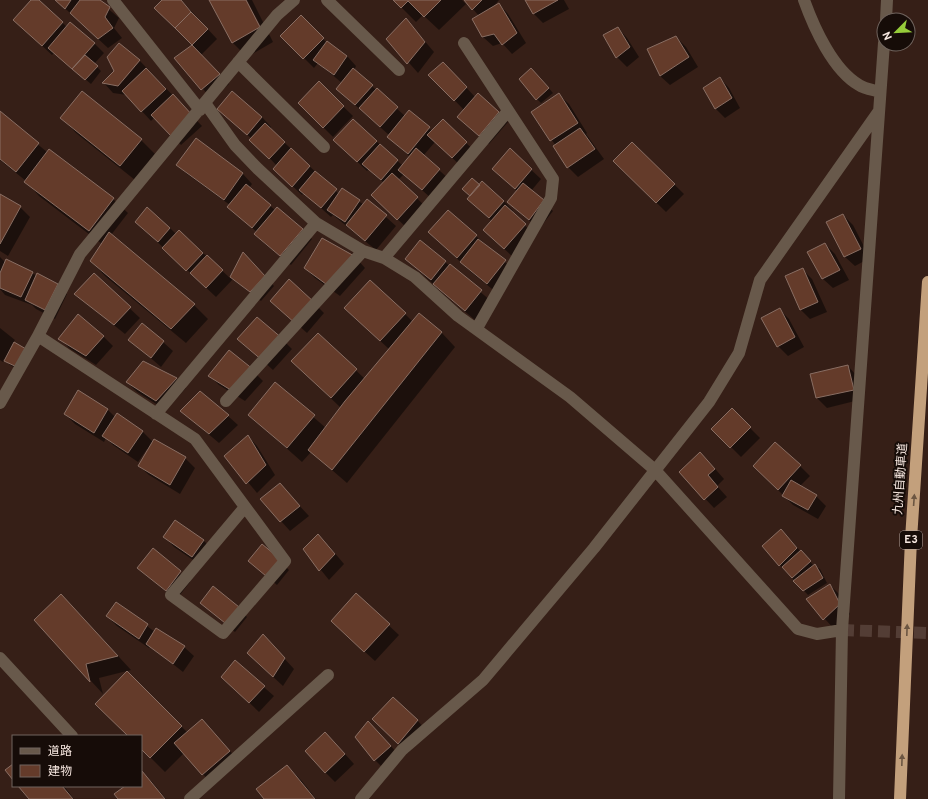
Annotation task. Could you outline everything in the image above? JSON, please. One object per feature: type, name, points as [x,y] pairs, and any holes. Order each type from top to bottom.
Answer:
[{"type":"highway","name":"九州自動車道","points":[[900,799],[911,539],[928,282]]},
{"type":"street","points":[[113,0],[235,145],[258,169],[316,223],[363,251],[384,258],[415,277],[458,316],[477,328],[570,397],[655,470],[798,629],[817,634],[842,630]]},
{"type":"street","points":[[0,403],[38,336],[80,254],[277,15],[294,0]]},
{"type":"street","points":[[327,0],[399,70]]},
{"type":"street","points":[[804,0],[824,47],[847,75],[860,86],[880,92]]},
{"type":"street","points":[[886,12],[887,0]]},
{"type":"street","points":[[464,43],[553,179],[551,198],[477,328]]},
{"type":"street","points":[[839,799],[842,630],[883,52]]},
{"type":"street","points":[[238,62],[324,147]]},
{"type":"street","points":[[384,258],[508,111]]},
{"type":"street","points":[[361,799],[402,750],[483,680],[594,548],[709,402],[739,353],[760,280],[879,111]]},
{"type":"street","points":[[156,414],[316,223]]},
{"type":"street","points":[[226,401],[363,251]]},
{"type":"street","points":[[38,336],[195,439],[285,561],[223,633],[171,595],[245,507]]},
{"type":"street","points":[[0,658],[71,735]]},
{"type":"street","points":[[190,799],[328,675]]},
{"type":"building","points":[[31,0],[39,0],[63,22],[42,46],[13,20]]},
{"type":"building","points":[[55,0],[71,0],[65,9]]},
{"type":"building","points":[[80,0],[100,0],[110,7],[105,17],[113,28],[98,39],[70,13]]},
{"type":"building","points":[[162,0],[181,0],[191,12],[175,28],[154,8]]},
{"type":"building","points":[[209,0],[246,0],[260,27],[232,43]]},
{"type":"building","points":[[393,0],[441,0],[424,17],[408,1],[401,8]]},
{"type":"building","points":[[464,0],[482,0],[472,10]]},
{"type":"building","points":[[525,0],[558,0],[533,14]]},
{"type":"building","points":[[499,3],[517,33],[502,45],[494,34],[482,37],[472,19]]},
{"type":"building","points":[[191,12],[208,29],[192,45],[175,28]]},
{"type":"building","points":[[301,15],[324,38],[303,59],[280,36]]},
{"type":"building","points":[[406,18],[425,42],[407,64],[386,39]]},
{"type":"building","points":[[70,22],[95,43],[72,69],[48,48]]},
{"type":"building","points":[[618,27],[630,47],[616,58],[603,35]]},
{"type":"building","points":[[676,36],[689,57],[660,76],[647,49]]},
{"type":"building","points":[[327,41],[347,56],[334,75],[313,60]]},
{"type":"building","points":[[119,43],[140,60],[118,86],[102,83],[114,71],[107,57]]},
{"type":"building","points":[[192,45],[220,74],[201,90],[174,58]]},
{"type":"building","points":[[85,55],[98,66],[85,80],[72,69]]},
{"type":"building","points":[[443,62],[467,87],[454,101],[428,75]]},
{"type":"building","points":[[146,68],[166,89],[141,112],[122,91]]},
{"type":"building","points":[[353,68],[373,85],[355,105],[336,89]]},
{"type":"building","points":[[531,68],[549,88],[536,100],[519,79]]},
{"type":"building","points":[[720,77],[732,98],[715,109],[703,88]]},
{"type":"building","points":[[319,81],[344,106],[323,128],[298,103]]},
{"type":"building","points":[[377,88],[398,107],[380,127],[359,108]]},
{"type":"building","points":[[82,91],[142,139],[120,166],[60,118]]},
{"type":"building","points":[[232,91],[262,117],[247,135],[217,109]]},
{"type":"building","points":[[478,93],[499,112],[479,136],[457,117]]},
{"type":"building","points":[[559,93],[578,123],[550,141],[531,112]]},
{"type":"building","points":[[173,94],[193,116],[171,136],[151,115]]},
{"type":"building","points":[[409,110],[430,127],[408,154],[387,137]]},
{"type":"building","points":[[0,111],[39,143],[16,172],[0,159]]},
{"type":"building","points":[[353,119],[377,141],[357,162],[333,140]]},
{"type":"building","points":[[443,119],[467,142],[452,158],[427,135]]},
{"type":"building","points":[[265,123],[285,142],[269,159],[249,140]]},
{"type":"building","points":[[580,128],[595,149],[567,168],[553,146]]},
{"type":"building","points":[[196,138],[243,173],[224,200],[176,165]]},
{"type":"building","points":[[632,142],[675,184],[656,203],[613,161]]},
{"type":"building","points":[[380,144],[398,160],[381,180],[362,164]]},
{"type":"building","points":[[291,148],[310,166],[292,187],[273,169]]},
{"type":"building","points":[[416,148],[440,169],[422,190],[398,170]]},
{"type":"building","points":[[510,148],[532,169],[515,189],[492,169]]},
{"type":"building","points":[[49,149],[114,198],[89,231],[24,182]]},
{"type":"building","points":[[315,171],[337,189],[321,208],[299,190]]},
{"type":"building","points":[[392,173],[418,197],[397,220],[371,195]]},
{"type":"building","points":[[472,178],[480,185],[470,196],[462,189]]},
{"type":"building","points":[[482,181],[504,201],[489,218],[467,199]]},
{"type":"building","points":[[523,183],[544,200],[529,220],[507,202]]},
{"type":"building","points":[[246,184],[271,205],[252,228],[227,207]]},
{"type":"building","points":[[342,188],[360,200],[345,222],[327,210]]},
{"type":"building","points":[[0,194],[21,206],[0,244]]},
{"type":"building","points":[[367,199],[387,215],[365,241],[346,225]]},
{"type":"building","points":[[505,205],[526,224],[504,249],[483,230]]},
{"type":"building","points":[[147,207],[170,228],[158,242],[135,222]]},
{"type":"building","points":[[277,207],[303,229],[280,256],[254,234]]},
{"type":"building","points":[[448,210],[477,235],[457,258],[428,232]]},
{"type":"building","points":[[843,214],[861,249],[844,257],[826,222]]},
{"type":"building","points":[[179,230],[203,253],[186,271],[162,248]]},
{"type":"building","points":[[109,232],[195,304],[171,329],[90,261]]},
{"type":"building","points":[[322,238],[356,257],[330,287],[304,268]]},
{"type":"building","points":[[478,239],[506,260],[487,284],[460,262]]},
{"type":"building","points":[[420,240],[446,261],[431,280],[405,259]]},
{"type":"building","points":[[825,243],[840,270],[822,279],[807,252]]},
{"type":"building","points":[[243,252],[265,276],[250,292],[230,277]]},
{"type":"building","points":[[207,255],[223,270],[206,288],[190,273]]},
{"type":"building","points":[[6,259],[33,272],[21,297],[0,288],[0,273]]},
{"type":"building","points":[[450,264],[482,290],[465,311],[433,284]]},
{"type":"building","points":[[803,268],[818,302],[800,310],[785,276]]},
{"type":"building","points":[[37,273],[58,284],[45,310],[25,300]]},
{"type":"building","points":[[94,273],[131,307],[114,325],[74,294]]},
{"type":"building","points":[[289,279],[315,303],[296,324],[270,301]]},
{"type":"building","points":[[370,280],[406,313],[380,341],[344,308]]},
{"type":"building","points":[[780,308],[795,337],[777,347],[761,318]]},
{"type":"building","points":[[419,313],[442,332],[332,470],[308,450],[345,401]]},
{"type":"building","points":[[78,314],[104,336],[86,356],[58,339]]},
{"type":"building","points":[[257,317],[283,339],[263,361],[237,339]]},
{"type":"building","points":[[142,323],[164,341],[151,358],[128,340]]},
{"type":"building","points":[[318,333],[357,369],[331,398],[291,361]]},
{"type":"building","points":[[14,342],[26,349],[17,367],[4,361]]},
{"type":"building","points":[[229,350],[254,370],[234,392],[208,376]]},
{"type":"building","points":[[143,361],[177,378],[156,401],[126,382]]},
{"type":"building","points":[[848,365],[854,390],[816,398],[810,374]]},
{"type":"building","points":[[275,382],[315,415],[287,448],[248,415]]},
{"type":"building","points":[[78,390],[108,409],[94,433],[64,414]]},
{"type":"building","points":[[200,391],[229,415],[209,434],[180,411]]},
{"type":"building","points":[[732,408],[751,427],[730,448],[711,429]]},
{"type":"building","points":[[117,413],[143,431],[128,453],[102,436]]},
{"type":"building","points":[[248,435],[266,465],[246,484],[224,456]]},
{"type":"building","points":[[154,439],[186,457],[170,485],[138,466]]},
{"type":"building","points":[[775,442],[801,465],[778,490],[753,466]]},
{"type":"building","points":[[700,452],[715,469],[708,475],[718,487],[704,500],[679,472]]},
{"type":"building","points":[[791,480],[817,495],[808,510],[782,496]]},
{"type":"building","points":[[280,483],[300,506],[280,522],[260,499]]},
{"type":"building","points":[[175,520],[204,540],[192,557],[163,537]]},
{"type":"building","points":[[781,529],[797,548],[779,566],[762,546]]},
{"type":"building","points":[[318,534],[335,554],[319,571],[303,549]]},
{"type":"building","points":[[262,544],[280,559],[266,576],[248,561]]},
{"type":"building","points":[[153,548],[181,571],[166,591],[137,568]]},
{"type":"building","points":[[801,550],[811,561],[792,578],[782,567]]},
{"type":"building","points":[[815,564],[823,578],[803,591],[793,581]]},
{"type":"building","points":[[830,584],[840,604],[823,620],[806,599]]},
{"type":"building","points":[[213,586],[239,607],[225,623],[200,603]]},
{"type":"building","points":[[356,593],[390,624],[364,652],[331,621]]},
{"type":"building","points":[[61,594],[118,656],[86,664],[90,682],[34,620]]},
{"type":"building","points":[[116,602],[148,624],[139,639],[106,616]]},
{"type":"building","points":[[156,628],[185,646],[173,664],[146,644]]},
{"type":"building","points":[[263,634],[285,658],[273,677],[247,653]]},
{"type":"building","points":[[235,660],[265,686],[249,703],[221,677]]},
{"type":"building","points":[[127,671],[182,726],[150,758],[142,750],[142,735],[127,735],[95,704]]},
{"type":"building","points":[[393,697],[418,720],[398,744],[372,719]]},
{"type":"building","points":[[202,719],[230,751],[202,775],[174,743]]},
{"type":"building","points":[[368,721],[391,746],[374,761],[355,737]]},
{"type":"building","points":[[325,732],[345,754],[325,773],[305,751]]},
{"type":"building","points":[[12,765],[12,779],[5,770]]},
{"type":"building","points":[[287,765],[315,799],[264,799],[256,789]]},
{"type":"building","points":[[142,771],[165,799],[118,799],[114,794],[124,787],[142,787]]},
{"type":"building","points":[[19,787],[63,787],[73,799],[29,799]]},
{"type":"tunnel","points":[[842,630],[928,633]]}]
